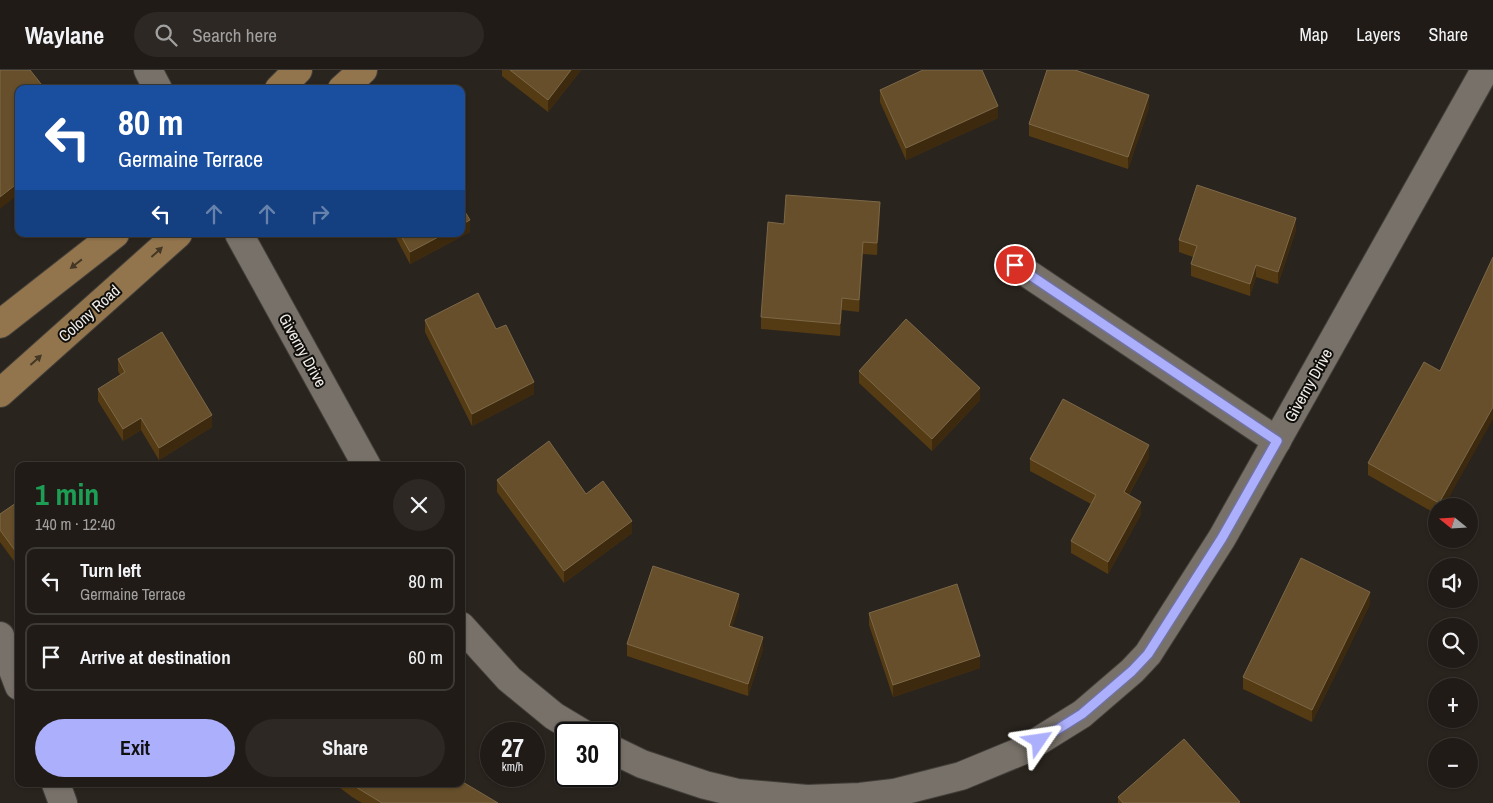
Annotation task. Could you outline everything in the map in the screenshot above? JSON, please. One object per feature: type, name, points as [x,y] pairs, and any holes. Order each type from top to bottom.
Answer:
[{"type":"main road","points":[[283,85],[298,70]]},
{"type":"main road","points":[[346,85],[363,70]]},
{"type":"main road","points":[[0,324],[111,237]]},
{"type":"main road","name":"Colony Road","points":[[0,393],[175,237]]},
{"type":"street","points":[[148,70],[156,85]]},
{"type":"street","name":"Giverny Drive","points":[[620,753],[642,764],[705,785],[738,793],[807,801],[860,797],[894,793],[961,776],[1024,750],[1082,714],[1132,671],[1148,654],[1222,538],[1485,70]]},
{"type":"street","name":"Giverny Drive","points":[[241,237],[365,462]]},
{"type":"street","points":[[1015,265],[1277,441]]},
{"type":"street","points":[[465,630],[509,679],[564,722]]},
{"type":"street","points":[[0,636],[15,675]]},
{"type":"street","points":[[57,787],[63,803]]},
{"type":"building","points":[[0,70],[30,70],[42,85],[15,85],[15,185],[0,197]]},
{"type":"building","points":[[510,70],[571,70],[548,100]]},
{"type":"building","points":[[923,70],[982,70],[998,106],[906,148],[880,90]]},
{"type":"building","points":[[1047,70],[1075,70],[1149,95],[1128,157],[1029,124]]},
{"type":"building","points":[[1197,185],[1296,218],[1278,272],[1256,265],[1250,284],[1191,264],[1197,246],[1179,240]]},
{"type":"building","points":[[786,195],[880,202],[877,243],[863,242],[859,300],[842,298],[840,324],[761,317],[768,222],[784,224]]},
{"type":"building","points":[[465,212],[470,220],[465,223]]},
{"type":"building","points":[[402,237],[438,237],[410,252]]},
{"type":"building","points":[[1493,257],[1493,407],[1442,498],[1430,498],[1368,463],[1424,362],[1440,371]]},
{"type":"building","points":[[478,293],[496,329],[506,325],[534,382],[472,414],[425,320]]},
{"type":"building","points":[[906,319],[980,388],[932,439],[859,371]]},
{"type":"building","points":[[162,332],[212,415],[159,448],[141,418],[123,429],[98,389],[125,372],[118,359]]},
{"type":"building","points":[[1063,399],[1149,445],[1124,492],[1141,502],[1108,562],[1071,541],[1096,495],[1030,459]]},
{"type":"building","points":[[549,441],[586,494],[603,481],[632,521],[564,571],[497,480]]},
{"type":"building","points":[[15,504],[15,551],[0,530],[0,514]]},
{"type":"building","points":[[1301,558],[1370,592],[1312,710],[1243,677]]},
{"type":"building","points":[[653,566],[739,594],[729,626],[763,637],[748,684],[627,644]]},
{"type":"building","points":[[957,584],[980,656],[893,685],[869,613]]},
{"type":"building","points":[[1184,739],[1240,802],[1123,803],[1118,797]]},
{"type":"building","points":[[465,783],[498,803],[382,803],[356,787],[465,787]]},
{"type":"route","points":[[1015,265],[1277,441],[1222,538],[1148,654],[1132,671],[1082,714],[1039,741]]}]
